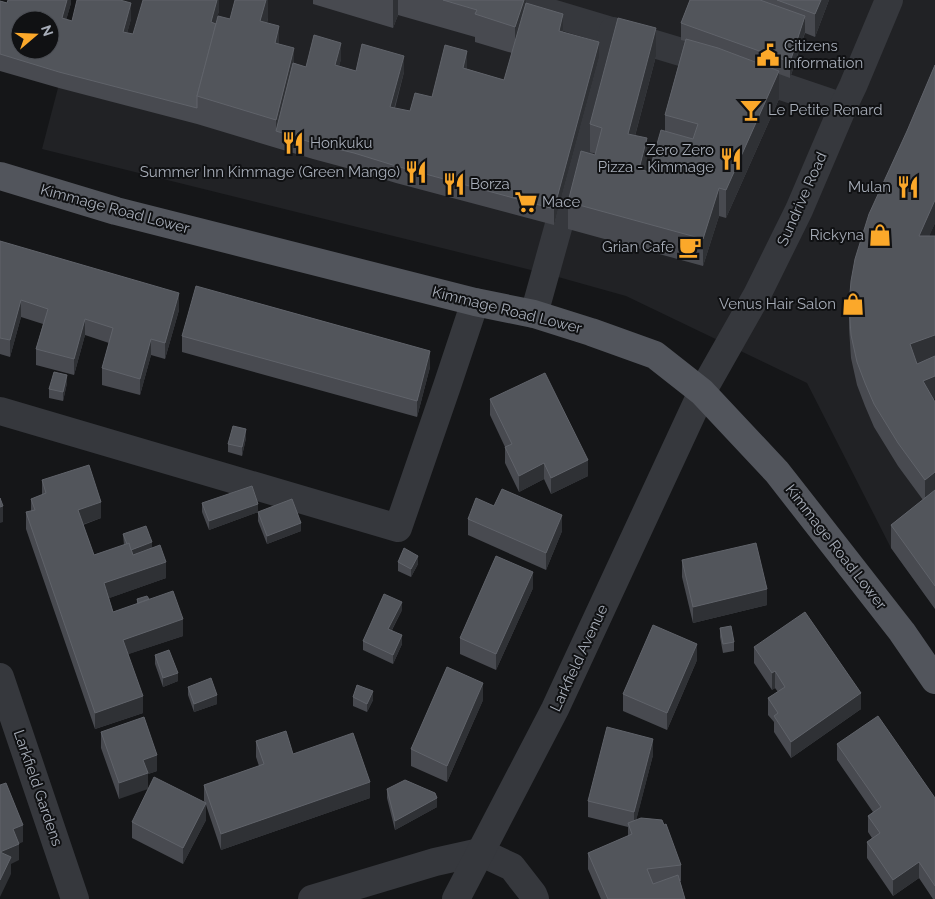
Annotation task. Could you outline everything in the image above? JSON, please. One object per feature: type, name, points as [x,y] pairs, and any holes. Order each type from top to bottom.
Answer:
[{"type":"main road","name":"Kimmage Road Lower","points":[[0,176],[116,211],[475,302],[534,314],[655,355],[702,392],[777,472],[902,632],[935,680]]},
{"type":"street","points":[[508,0],[690,55],[843,107]]},
{"type":"street","name":"Sundrive Road","points":[[702,392],[756,295],[799,210],[889,0]]},
{"type":"street","points":[[534,314],[613,31]]},
{"type":"street","points":[[0,411],[398,528],[475,302]]},
{"type":"street","name":"Larkfield Avenue","points":[[456,899],[555,709],[702,392]]},
{"type":"street","name":"Larkfield Gardens","points":[[0,677],[75,899]]},
{"type":"street","points":[[312,899],[435,862],[480,852],[512,867],[533,894],[534,899]]},
{"type":"shaded area","points":[[81,0],[935,0],[935,609],[891,548],[807,383],[626,296],[551,275],[42,149]]},
{"type":"building","points":[[8,0],[67,0],[62,18],[72,21],[77,0],[120,0],[131,3],[123,32],[133,34],[143,0],[217,0],[211,22],[216,24],[197,96],[197,108],[20,60],[60,60],[60,10],[10,10],[10,57],[0,54],[0,1],[7,3]]},
{"type":"building","points":[[235,0],[266,0],[260,21],[279,26],[275,43],[294,48],[276,120],[197,96],[218,16],[230,19]]},
{"type":"building","points":[[443,0],[524,0],[515,27],[475,14],[477,10]]},
{"type":"building","points":[[690,0],[760,0],[805,16],[790,62],[681,23]]},
{"type":"building","points":[[777,0],[821,0],[815,14]]},
{"type":"building","points":[[526,3],[563,14],[559,31],[599,42],[554,209],[313,143],[276,131],[293,63],[306,67],[314,35],[341,43],[335,65],[356,71],[362,44],[404,56],[390,107],[410,111],[415,93],[432,97],[445,45],[467,51],[463,68],[504,80]]},
{"type":"building","points":[[618,18],[656,28],[628,134],[647,138],[639,169],[649,172],[661,130],[693,139],[698,124],[665,115],[686,39],[718,48],[779,71],[726,190],[719,188],[703,239],[568,202],[581,151],[595,155],[602,128],[590,124]]},
{"type":"building","points":[[935,65],[935,200],[919,236],[935,236],[935,335],[910,344],[917,364],[935,356],[935,376],[923,381],[935,402],[935,472],[925,480],[898,443],[874,404],[857,362],[851,335],[849,305],[855,259],[869,214]]},
{"type":"building","points":[[0,241],[179,293],[165,343],[151,339],[140,379],[102,368],[113,328],[85,319],[74,359],[36,349],[48,309],[21,300],[10,340],[0,338]]},
{"type":"building","points":[[196,286],[430,351],[417,401],[182,336]]},
{"type":"building","points":[[54,372],[67,375],[63,392],[49,389]]},
{"type":"building","points":[[545,373],[588,460],[551,478],[544,463],[519,476],[505,447],[512,444],[490,399]]},
{"type":"building","points":[[233,426],[246,429],[242,447],[228,444]]},
{"type":"building","points":[[89,465],[101,502],[78,510],[94,555],[129,543],[133,555],[160,545],[166,562],[104,583],[113,612],[173,591],[183,619],[123,640],[143,696],[95,713],[26,512],[35,510],[31,499],[46,493],[42,480]]},
{"type":"building","points":[[252,486],[258,504],[209,521],[202,503]]},
{"type":"building","points":[[502,489],[562,515],[546,553],[468,519],[476,498],[494,506]]},
{"type":"building","points":[[935,490],[935,586],[891,525]]},
{"type":"building","points":[[292,499],[301,523],[267,536],[258,512]]},
{"type":"building","points":[[146,526],[152,542],[131,550],[123,534]]},
{"type":"building","points":[[756,543],[767,589],[693,607],[682,560]]},
{"type":"building","points":[[404,548],[418,556],[411,569],[398,562]]},
{"type":"building","points":[[496,556],[533,572],[496,654],[460,638]]},
{"type":"building","points":[[384,594],[402,602],[388,629],[402,635],[393,655],[363,641]]},
{"type":"building","points":[[147,596],[149,599],[138,603],[137,599]]},
{"type":"building","points":[[805,612],[861,693],[791,742],[774,716],[778,713],[768,698],[785,687],[775,671],[772,673],[754,647]]},
{"type":"building","points":[[653,625],[697,644],[667,713],[623,694]]},
{"type":"building","points":[[731,626],[734,642],[723,644],[720,628]]},
{"type":"building","points":[[169,650],[178,673],[163,678],[155,655]]},
{"type":"building","points":[[447,667],[483,683],[447,766],[411,749]]},
{"type":"building","points":[[211,678],[217,695],[194,704],[188,687]]},
{"type":"building","points":[[357,685],[373,691],[367,704],[353,697]]},
{"type":"building","points":[[878,716],[935,798],[935,886],[919,862],[893,880],[867,842],[880,833],[868,816],[881,807],[837,744]]},
{"type":"building","points":[[144,717],[157,755],[143,760],[148,773],[119,783],[101,732]]},
{"type":"building","points":[[607,727],[653,739],[634,812],[588,801]]},
{"type":"building","points":[[286,731],[293,754],[353,733],[370,782],[221,834],[204,785],[264,764],[256,741]]},
{"type":"building","points":[[154,777],[206,803],[183,848],[132,822]]},
{"type":"building","points":[[405,780],[435,793],[437,798],[395,821],[387,789]]},
{"type":"building","points":[[6,783],[23,825],[13,829],[19,844],[0,852],[0,785]]},
{"type":"building","points":[[641,818],[662,820],[664,825],[666,824],[681,865],[647,869],[653,884],[678,875],[685,899],[608,899],[588,853],[632,834],[628,823]]},
{"type":"building","points":[[0,852],[11,857],[0,880]]},
{"type":"place","name":"Citizens Information","points":[[768,55]]},
{"type":"place","name":"Le Petite Renard","points":[[751,110]]},
{"type":"place","name":"Honkuku","points":[[293,143]]},
{"type":"place","name":"Zero Zero Pizza - Kimmage","points":[[731,159]]},
{"type":"place","name":"Summer Inn Kimmage (Green Mango)","points":[[416,172]]},
{"type":"place","name":"Borza","points":[[454,184]]},
{"type":"place","name":"Mulan","points":[[908,187]]},
{"type":"place","name":"Mace","points":[[526,202]]},
{"type":"place","name":"Rickyna","points":[[880,235]]},
{"type":"place","name":"Grian Cafe","points":[[690,247]]},
{"type":"place","name":"Venus Hair Salon","points":[[853,304]]}]
